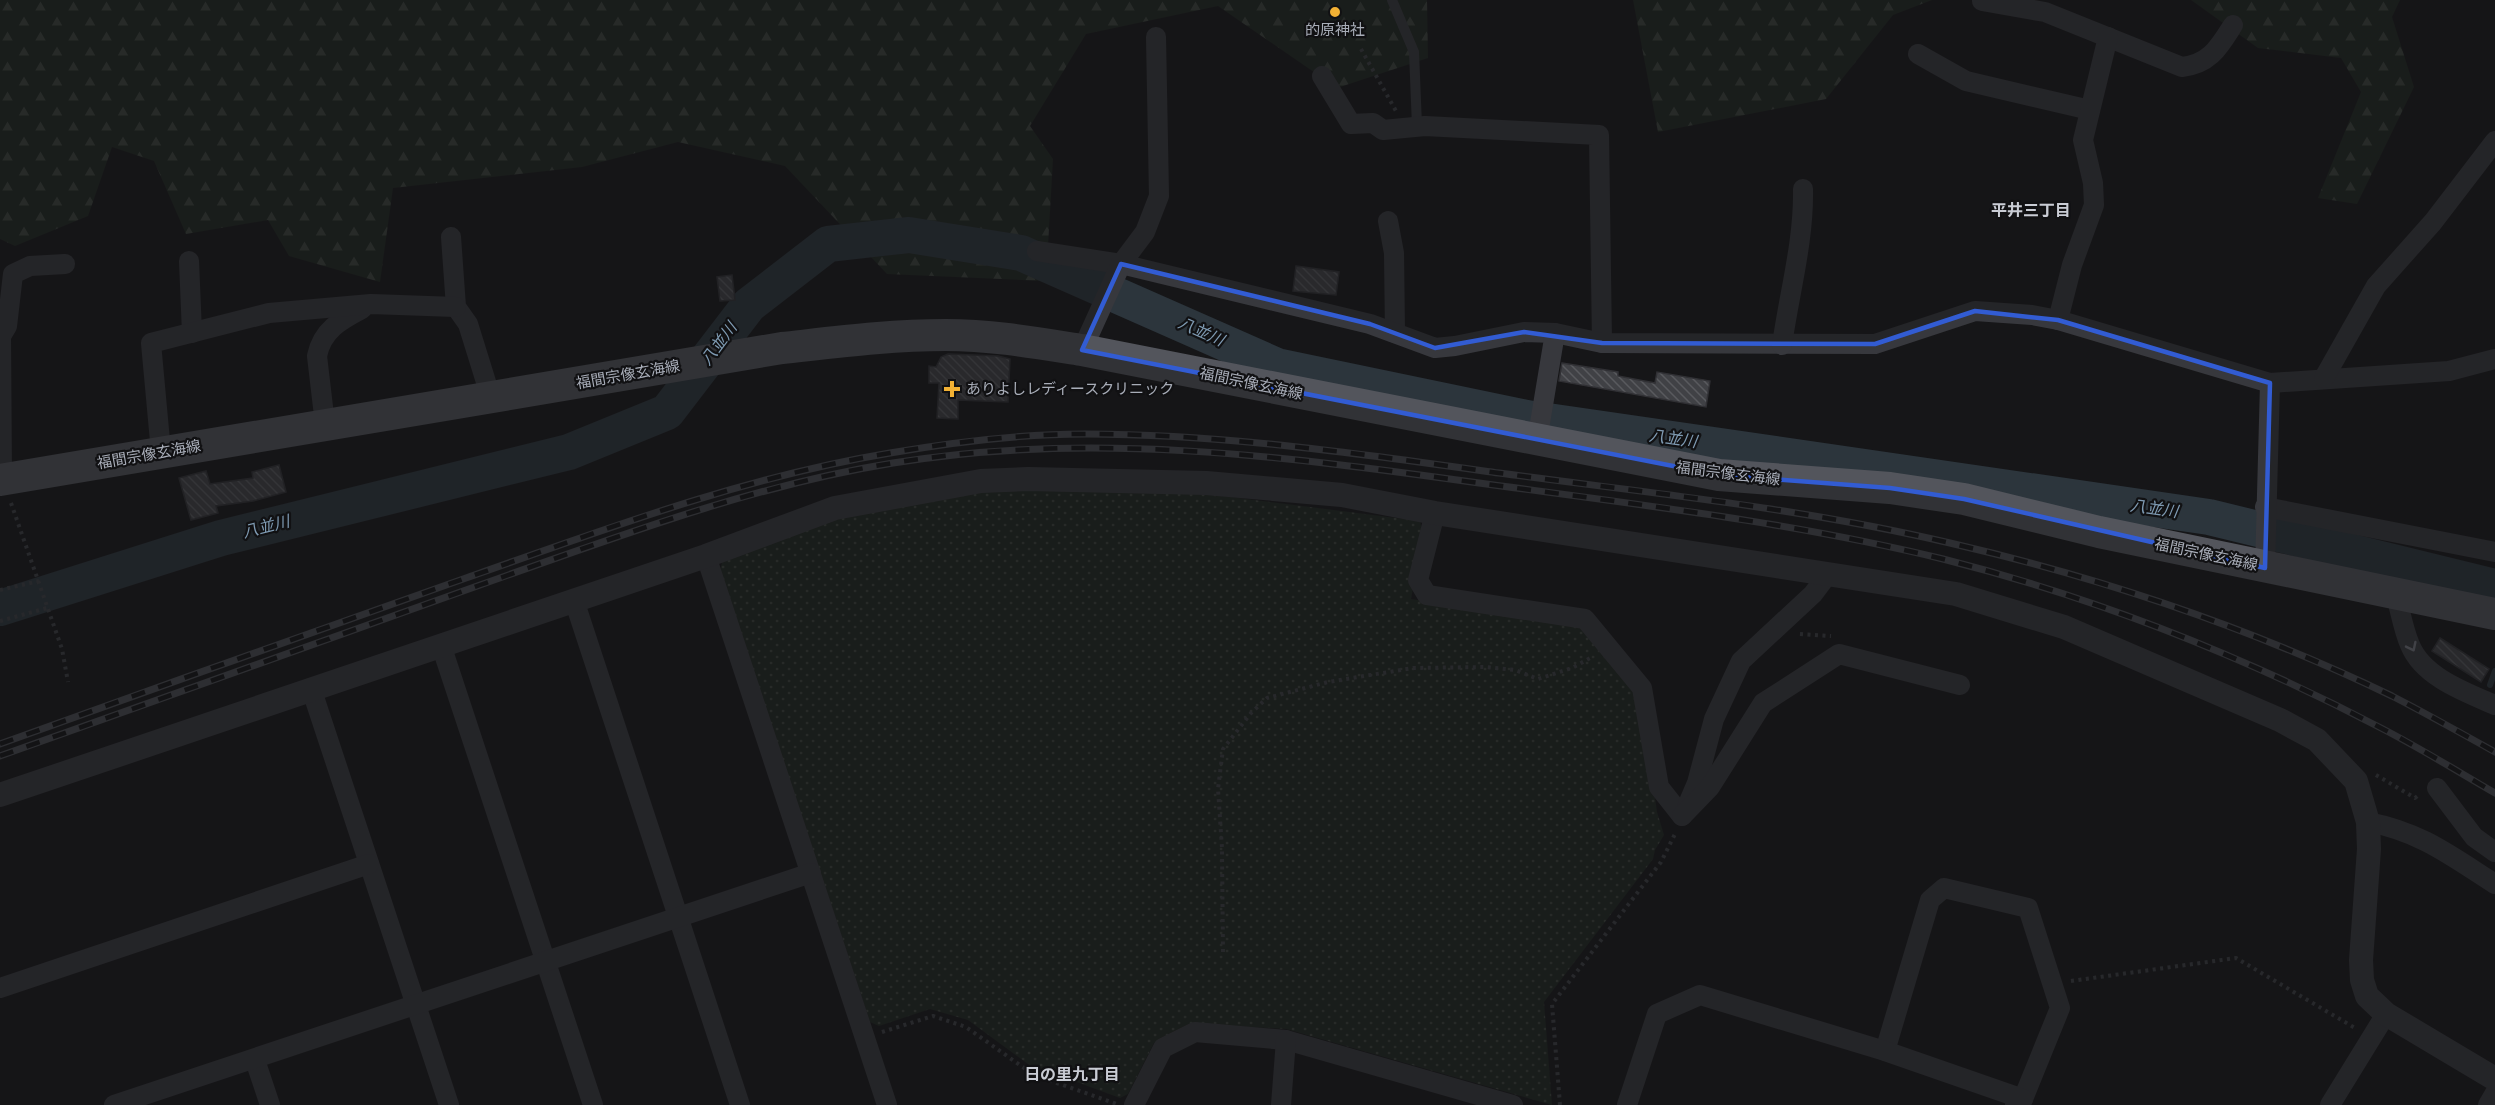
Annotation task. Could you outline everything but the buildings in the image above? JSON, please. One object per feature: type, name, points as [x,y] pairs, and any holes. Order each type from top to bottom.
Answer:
[{"type":"main road","name":"福間宗像玄海線","points":[[1,480],[782,348],[888,337],[948,335],[1004,338],[1083,350],[1538,433],[1719,475],[1890,488],[1965,499],[2099,532],[2265,559],[2395,592],[2495,614]]},
{"type":"street","points":[[1982,1],[2045,12],[2182,67],[2199,65],[2218,48],[2234,25]]},
{"type":"street","points":[[1083,350],[1121,264],[1145,232],[1159,196],[1156,36]]},
{"type":"street","points":[[2058,320],[2072,265],[2094,205],[2093,183],[2083,140],[2108,37]]},
{"type":"street","points":[[1918,54],[1965,81],[2091,110]]},
{"type":"street","points":[[1322,76],[1351,124],[1373,123],[1383,130],[1412,127],[1599,135],[1602,343]]},
{"type":"street","points":[[2324,378],[2376,286],[2433,222],[2495,141]]},
{"type":"street","points":[[1782,345],[1803,221],[1803,189]]},
{"type":"street","points":[[1388,221],[1394,253],[1395,333]]},
{"type":"street","points":[[451,237],[456,307],[468,324],[491,398]]},
{"type":"street","points":[[1037,251],[1121,264],[1370,324],[1435,348],[1524,332],[1555,333],[1602,343],[1875,344],[1976,311],[2058,320],[2270,383],[2448,371],[2495,359]]},
{"type":"street","points":[[189,261],[192,333]]},
{"type":"street","points":[[1,480],[1,336],[7,326],[13,274],[30,266],[65,264]]},
{"type":"street","points":[[161,452],[151,343],[269,313],[371,304],[456,307]]},
{"type":"street","points":[[325,424],[317,356],[319,346],[334,324],[371,304]]},
{"type":"street","points":[[1538,433],[1555,333]]},
{"type":"street","points":[[2265,559],[2270,383]]},
{"type":"street","points":[[0,795],[706,556],[835,508],[981,481],[1028,479],[1206,483],[1342,495],[1435,513],[1956,594],[2064,627],[2280,720],[2317,740],[2356,781],[2368,822],[2362,980],[2367,996],[2386,1014],[2495,1079]]},
{"type":"street","points":[[2265,511],[2495,552]]},
{"type":"street","points":[[1435,513],[1418,580],[1426,595],[1585,619],[1642,688],[1659,787],[1682,816]]},
{"type":"street","points":[[706,556],[886,1105]]},
{"type":"street","points":[[1682,816],[1697,783],[1714,719],[1741,661],[1813,594],[1828,574]]},
{"type":"street","points":[[2395,592],[2410,646],[2422,665],[2455,686],[2495,705]]},
{"type":"street","points":[[574,600],[740,1105]]},
{"type":"street","points":[[441,645],[593,1105]]},
{"type":"street","points":[[1682,816],[1710,787],[1763,703],[1839,654],[1960,685]]},
{"type":"street","points":[[311,688],[449,1105]]},
{"type":"street","points":[[2437,788],[2474,837],[2495,852]]},
{"type":"street","points":[[2368,822],[2422,837],[2495,884]]},
{"type":"street","points":[[0,988],[369,864]]},
{"type":"street","points":[[114,1105],[255,1060],[811,873]]},
{"type":"street","points":[[1627,1105],[1657,1014],[1700,995],[1885,1051],[2019,1102],[2060,1008],[2028,908],[1944,888],[1930,900],[1885,1051]]},
{"type":"street","points":[[2330,1105],[2386,1014]]},
{"type":"street","points":[[1134,1105],[1163,1048],[1195,1032],[1287,1040],[1513,1105]]},
{"type":"street","points":[[1281,1105],[1287,1040]]},
{"type":"street","points":[[255,1060],[270,1105]]},
{"type":"street","points":[[2488,1105],[2495,1094]]},
{"type":"lane","points":[[1392,0],[1414,52],[1412,127]]},
{"type":"path","points":[[1361,49],[1412,127]]},
{"type":"path","points":[[1,480],[62,649],[68,681]]},
{"type":"path","points":[[0,590],[39,582]]},
{"type":"path","points":[[0,621],[47,608]]},
{"type":"path","points":[[1779,626],[1791,633],[1833,636]]},
{"type":"path","points":[[1222,952],[1222,848],[1218,789],[1223,749],[1251,713],[1267,698],[1328,682],[1413,668],[1485,667],[1515,670],[1538,679],[1572,668],[1609,649]]},
{"type":"path","points":[[2377,775],[2415,798]]},
{"type":"path","points":[[1560,1105],[1552,1004],[1661,862],[1682,816]]},
{"type":"path","points":[[2052,984],[2236,958],[2371,1038]]},
{"type":"path","points":[[865,1037],[933,1016],[966,1027],[1034,1075],[1121,1105]]},
{"type":"highlighted area","points":[[1121,264],[1370,324],[1435,348],[1524,332],[1602,343],[1875,344],[1975,311],[2058,320],[2270,383],[2265,568],[1964,499],[1890,488],[1719,475],[1082,350]]},
{"type":"green space","points":[[0,0],[1427,0],[1428,58],[1337,88],[1218,6],[1086,34],[1030,126],[1053,159],[1046,281],[887,274],[785,166],[678,142],[582,167],[393,188],[380,282],[289,256],[268,220],[186,234],[154,161],[112,147],[88,216],[15,246],[0,239]]},
{"type":"green space","points":[[1633,0],[1932,0],[1893,15],[1826,99],[1658,132]]},
{"type":"green space","points":[[2191,0],[2400,0],[2392,17],[2414,87],[2357,204],[2318,198],[2361,92],[2341,58],[2258,48]]},
{"type":"green space","points":[[1057,488],[1216,495],[1420,521],[1423,534],[1411,599],[1583,626],[1642,703],[1657,812],[1664,835],[1655,850],[1653,859],[1544,1002],[1552,1105],[1286,1029],[1196,1024],[1154,1043],[1128,1094],[1120,1098],[1028,1064],[968,1020],[930,1009],[879,1026],[870,1022],[720,570],[723,559],[854,513],[992,491]]},
{"type":"waterway","name":"八並川","points":[[0,608],[221,538],[569,452],[667,412],[749,305],[828,244],[909,235],[1021,253],[1277,366],[1527,418],[2209,517],[2495,587]]},
{"type":"waterway","points":[[2490,685],[2495,671]]},
{"type":"railway","points":[[0,744],[571,541],[729,490],[836,463],[914,449],[1012,437],[1085,434],[1189,437],[1344,452],[1782,511],[1950,543],[2119,589],[2285,648],[2392,696],[2495,752]]},
{"type":"railway","points":[[0,756],[582,549],[736,499],[840,473],[893,463],[966,454],[1040,449],[1113,448],[1260,456],[1406,473],[1770,524],[1943,559],[2056,591],[2222,653],[2381,728],[2495,793]]},
{"type":"place","name":"的原神社","points":[[1335,12]]},
{"type":"place","name":"ありよしレディースクリニック","points":[[952,389]]},
{"type":"district","name":"平井三丁目","points":[[2031,211]]},
{"type":"district","name":"日の里九丁目","points":[[1072,1075]]}]
